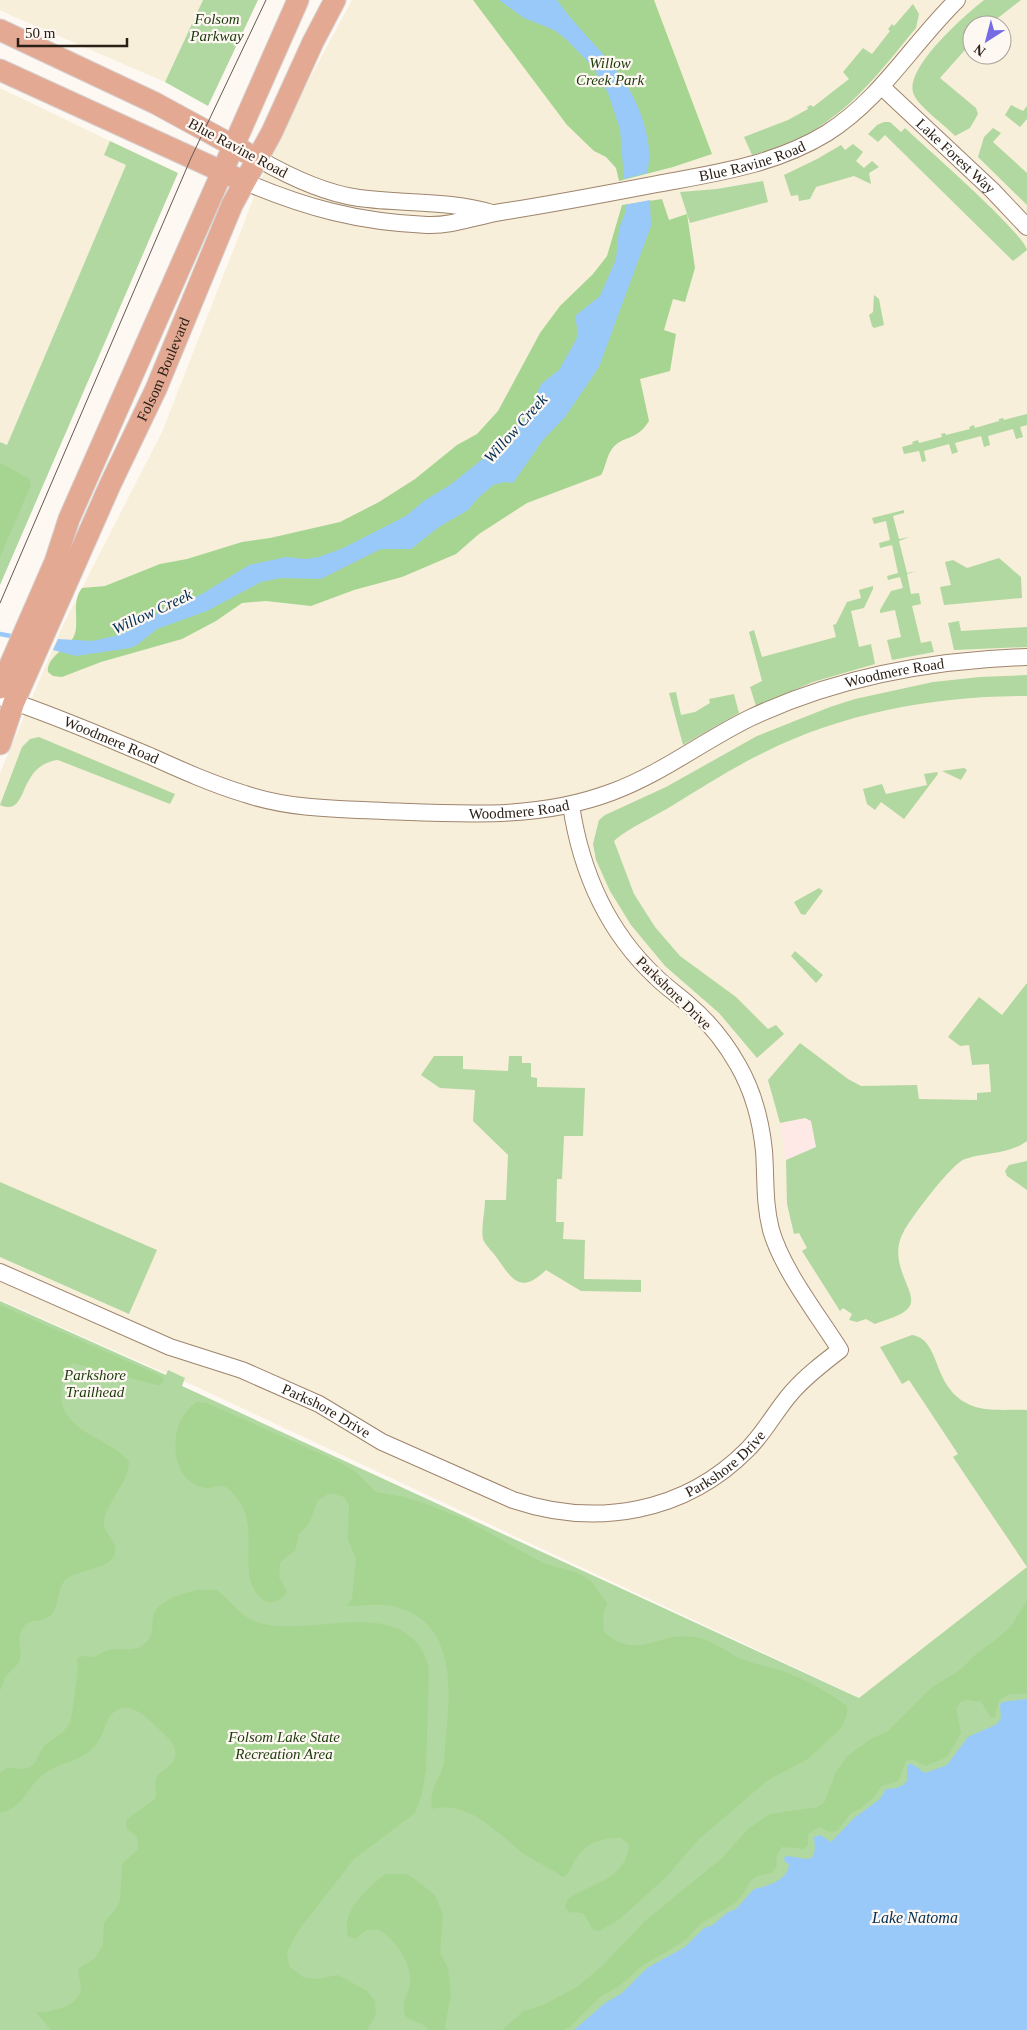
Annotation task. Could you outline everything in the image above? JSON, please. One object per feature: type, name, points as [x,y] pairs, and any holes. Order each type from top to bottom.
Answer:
[{"type":"main road","name":"Folsom Boulevard","points":[[39,625],[55,562],[69,519],[298,0]]},
{"type":"main road","name":"Folsom Boulevard","points":[[0,744],[10,686],[156,389],[191,299],[243,181],[272,132],[313,42],[335,0]]},
{"type":"main road","name":"Blue Ravine Road","points":[[0,30],[155,103],[257,158]]},
{"type":"main road","name":"Blue Ravine Road","points":[[0,70],[243,181]]},
{"type":"street","name":"Blue Ravine Road","points":[[243,181],[297,203],[351,218],[430,225],[458,222],[492,213],[598,196],[732,171],[788,153],[840,124],[882,87],[929,29],[957,0]]},
{"type":"street","name":"Lake Forest Way","points":[[882,87],[992,190],[1027,227]]},
{"type":"street","name":"Blue Ravine Road","points":[[257,158],[291,177],[357,198],[460,206],[492,213]]},
{"type":"street","name":"Woodmere Road","points":[[10,686],[108,738],[211,782],[281,804],[310,808],[518,814],[571,805],[615,791],[646,777],[711,738],[752,718],[794,700],[838,685],[888,672],[939,663],[1027,657]]},
{"type":"street","name":"Parkshore Drive","points":[[0,1272],[170,1347],[242,1370],[319,1404],[382,1442],[535,1508],[580,1514],[626,1512],[670,1501],[720,1474],[752,1444],[791,1393],[807,1376],[840,1350],[784,1261],[771,1231],[766,1205],[761,1130],[748,1086],[738,1065],[726,1046],[704,1019],[657,979],[620,938],[590,881],[576,837],[571,805]]},
{"type":"shaded area","points":[[0,0],[203,0],[165,82],[10,15],[0,10]]},
{"type":"shaded area","points":[[352,0],[1027,0],[1027,1567],[860,1698],[197,1387],[0,1300],[0,773],[62,627],[162,432],[276,141]]},
{"type":"shaded area","points":[[0,88],[110,141],[105,155],[126,165],[7,445],[0,442]]},
{"type":"shaded area","points":[[805,1118],[811,1121],[816,1148],[786,1160],[780,1123]]},
{"type":"green space","name":"Folsom Parkway","points":[[203,0],[258,0],[208,106],[165,82]]},
{"type":"green space","name":"Willow Creek Park","points":[[473,0],[654,0],[712,154],[673,167],[619,181],[616,168],[606,157],[594,151],[567,125]]},
{"type":"green space","points":[[984,0],[1021,0],[1002,15],[966,15]]},
{"type":"green space","points":[[913,4],[919,14],[916,28],[880,71],[846,107],[827,122],[805,135],[781,146],[752,155],[744,137],[788,120],[808,109],[807,107],[811,105],[813,107],[849,79],[843,72],[863,48],[872,54],[890,31],[888,29],[892,24],[894,26]]},
{"type":"green space","points":[[962,19],[962,53],[940,78],[976,108],[978,114],[970,128],[955,136],[917,100],[914,95],[913,84],[917,72],[926,58]]},
{"type":"green space","points":[[1011,105],[1023,111],[1027,106],[1027,119],[1020,127],[1005,115]]},
{"type":"green space","points":[[890,122],[901,132],[905,128],[992,208],[1021,240],[1027,250],[1013,261],[885,135],[878,142],[868,134],[877,125]]},
{"type":"green space","points":[[993,128],[1001,133],[993,142],[1027,173],[1027,205],[978,157],[984,137]]},
{"type":"green space","points":[[110,141],[178,173],[0,585],[0,442],[7,445],[126,165],[104,155]]},
{"type":"green space","points":[[853,144],[863,152],[856,161],[864,168],[872,161],[879,167],[869,173],[871,184],[854,176],[816,187],[810,199],[799,201],[798,195],[791,196],[784,175],[841,145],[845,150]]},
{"type":"green space","points":[[763,181],[768,202],[690,223],[680,192],[717,189]]},
{"type":"green space","points":[[662,199],[669,220],[687,214],[695,268],[685,302],[673,299],[664,330],[676,334],[670,371],[640,379],[649,421],[639,432],[620,442],[612,449],[601,475],[527,503],[479,534],[456,554],[402,577],[354,590],[311,606],[266,601],[242,603],[216,621],[182,639],[101,662],[62,677],[53,676],[48,672],[50,662],[73,638],[76,627],[78,594],[82,588],[105,586],[160,564],[187,559],[242,542],[270,538],[340,522],[379,502],[415,479],[457,445],[477,434],[498,411],[540,333],[560,306],[593,274],[607,256],[622,205]]},
{"type":"green space","points":[[874,295],[879,299],[884,325],[874,328],[869,315],[873,312]]},
{"type":"green space","points":[[1027,414],[1027,425],[1020,427],[1023,437],[1016,439],[1013,429],[988,436],[990,445],[984,447],[981,436],[955,443],[958,452],[952,454],[949,444],[924,451],[926,461],[922,462],[919,451],[904,454],[902,447],[913,444],[912,442],[918,440],[919,443],[942,437],[941,434],[945,433],[946,435],[970,429],[969,427],[974,425],[975,428],[999,421],[999,419],[1003,418],[1004,420]]},
{"type":"green space","points":[[0,463],[28,478],[31,485],[0,557]]},
{"type":"green space","points":[[904,510],[904,513],[893,516],[899,539],[909,537],[899,541],[907,573],[917,571],[907,574],[911,594],[919,593],[921,604],[912,606],[921,643],[931,641],[934,652],[892,660],[887,640],[901,637],[895,610],[880,613],[880,610],[891,591],[903,588],[900,577],[888,580],[887,576],[898,573],[892,545],[880,548],[879,543],[890,540],[886,521],[874,524],[872,518]]},
{"type":"green space","points":[[999,558],[1021,577],[1022,598],[944,605],[940,587],[951,585],[945,562],[953,560],[967,568]]},
{"type":"green space","points":[[873,586],[864,608],[851,611],[859,647],[871,644],[875,664],[813,682],[756,706],[750,687],[762,681],[749,632],[754,630],[762,657],[836,637],[833,625],[836,624],[847,602],[861,598],[859,590]]},
{"type":"green space","points":[[959,621],[961,631],[1027,627],[1027,647],[954,650],[948,623]]},
{"type":"green space","points":[[1027,675],[1027,696],[959,699],[892,709],[858,717],[794,739],[731,770],[671,807],[627,831],[614,841],[634,894],[655,927],[680,956],[736,997],[768,1029],[776,1025],[784,1034],[757,1058],[719,1013],[665,966],[631,925],[610,891],[596,860],[593,844],[599,820],[605,815],[666,787],[757,736],[855,699],[933,682]]},
{"type":"green space","points":[[676,692],[681,715],[695,712],[710,703],[709,699],[734,694],[739,713],[683,745],[669,693]]},
{"type":"green space","points":[[39,737],[175,794],[170,804],[58,760],[45,764],[35,771],[16,804],[9,807],[0,805],[22,747],[30,739]]},
{"type":"green space","points":[[964,768],[967,770],[961,780],[942,771]]},
{"type":"green space","points":[[937,772],[938,774],[904,819],[881,802],[875,810],[867,804],[863,789],[882,784],[886,794],[927,785],[924,774]]},
{"type":"green space","points":[[819,888],[823,891],[805,915],[801,914],[794,902]]},
{"type":"green space","points":[[795,951],[823,975],[816,983],[791,956]]},
{"type":"green space","points":[[1027,983],[1027,1141],[1012,1149],[965,1159],[951,1170],[915,1215],[904,1231],[899,1243],[898,1255],[900,1266],[910,1294],[911,1301],[909,1307],[898,1315],[875,1324],[866,1319],[857,1322],[849,1320],[852,1314],[843,1308],[840,1311],[802,1251],[807,1248],[799,1233],[794,1234],[787,1204],[786,1160],[816,1147],[811,1121],[805,1118],[780,1123],[768,1080],[800,1043],[848,1079],[861,1086],[917,1085],[919,1099],[977,1100],[977,1093],[991,1092],[989,1064],[972,1065],[969,1045],[960,1046],[948,1037],[979,997],[1002,1015]]},
{"type":"green space","points":[[434,1056],[463,1056],[463,1069],[508,1071],[509,1056],[522,1056],[522,1063],[531,1063],[531,1077],[537,1078],[537,1087],[585,1088],[583,1136],[564,1136],[562,1179],[557,1179],[556,1222],[564,1222],[563,1239],[585,1240],[584,1279],[641,1280],[641,1292],[581,1291],[546,1270],[524,1283],[518,1282],[508,1273],[484,1241],[482,1230],[485,1200],[506,1200],[508,1155],[473,1121],[475,1090],[440,1088],[421,1075]]},
{"type":"green space","points":[[1027,1161],[1027,1190],[1007,1176],[1005,1171],[1009,1165]]},
{"type":"green space","points":[[0,1182],[157,1250],[129,1314],[0,1257]]},
{"type":"green space","name":"Folsom Lake State Recreation Area","points":[[0,1301],[166,1375],[168,1370],[185,1378],[182,1386],[859,1698],[1027,1567],[1027,2030],[0,2030]]},
{"type":"green space","points":[[0,1305],[161,1376],[164,1381],[157,1385],[73,1363],[67,1371],[62,1387],[62,1402],[66,1413],[84,1431],[119,1452],[129,1461],[126,1476],[104,1520],[106,1531],[114,1544],[114,1555],[107,1563],[64,1581],[55,1608],[50,1616],[27,1623],[24,1626],[19,1638],[20,1659],[5,1678],[0,1691]]},
{"type":"green space","points":[[912,1335],[922,1339],[929,1346],[943,1378],[959,1399],[979,1408],[1027,1410],[1027,1567],[953,1457],[958,1454],[909,1380],[902,1384],[880,1347]]},
{"type":"green space","points":[[197,1402],[207,1403],[337,1461],[356,1472],[376,1492],[404,1497],[464,1519],[543,1563],[578,1573],[592,1582],[607,1603],[603,1615],[604,1632],[616,1641],[627,1645],[638,1645],[681,1636],[700,1638],[739,1658],[784,1672],[813,1684],[847,1706],[847,1714],[842,1727],[808,1759],[768,1780],[700,1838],[667,1876],[620,1919],[599,1931],[593,1930],[584,1914],[571,1912],[565,1906],[568,1899],[614,1874],[621,1867],[629,1845],[621,1838],[600,1840],[588,1846],[578,1856],[569,1872],[563,1877],[529,1857],[485,1822],[473,1815],[461,1810],[447,1808],[432,1809],[433,1789],[444,1762],[449,1696],[448,1673],[443,1652],[435,1634],[421,1619],[394,1606],[347,1606],[352,1598],[356,1559],[348,1540],[349,1505],[344,1497],[330,1493],[318,1500],[309,1523],[299,1534],[295,1550],[280,1562],[279,1577],[287,1592],[283,1597],[274,1602],[269,1602],[260,1597],[256,1593],[250,1579],[247,1522],[239,1501],[228,1488],[223,1486],[207,1488],[193,1484],[187,1479],[179,1466],[175,1443],[177,1431],[186,1413]]},
{"type":"green space","points":[[197,1590],[216,1590],[248,1618],[276,1626],[354,1622],[378,1624],[400,1630],[417,1644],[429,1668],[426,1770],[421,1797],[415,1813],[354,1859],[298,1931],[287,1953],[289,1966],[303,1977],[317,1979],[338,1975],[367,1991],[375,2001],[376,2014],[367,2030],[51,2030],[36,2012],[56,2010],[64,2007],[80,1994],[79,1968],[95,1958],[103,1944],[104,1923],[117,1907],[120,1900],[122,1864],[138,1849],[137,1837],[127,1829],[126,1820],[155,1799],[157,1777],[172,1762],[175,1752],[172,1743],[147,1718],[132,1709],[122,1708],[112,1713],[99,1740],[91,1750],[47,1772],[40,1777],[22,1800],[0,1813],[0,1773],[6,1768],[24,1769],[30,1767],[46,1744],[68,1726],[71,1720],[78,1670],[77,1660],[80,1656],[94,1657],[109,1650],[135,1649],[143,1645],[152,1633],[154,1614],[162,1604],[167,1600]]},
{"type":"green space","points":[[1027,1600],[1027,1694],[1010,1694],[999,1700],[995,1717],[992,1718],[981,1702],[968,1700],[960,1702],[956,1708],[961,1733],[947,1757],[926,1766],[912,1759],[906,1761],[898,1781],[882,1786],[873,1798],[860,1809],[851,1813],[837,1831],[829,1832],[819,1827],[808,1834],[808,1845],[804,1849],[782,1847],[777,1855],[777,1865],[772,1873],[757,1876],[750,1881],[744,1893],[735,1903],[700,1924],[688,1938],[643,1965],[618,1987],[601,1996],[570,2027],[564,2030],[502,2030],[524,2011],[543,2005],[577,1987],[601,1967],[645,1921],[722,1858],[748,1829],[770,1814],[818,1807],[825,1801],[835,1774],[846,1757],[872,1738],[887,1732],[931,1688],[960,1670],[975,1655],[998,1638],[1011,1626]]},
{"type":"green space","points":[[385,1874],[407,1874],[434,1894],[443,1914],[440,1953],[448,1968],[451,1995],[445,2026],[447,2030],[429,2030],[405,2016],[404,2005],[410,1983],[410,1975],[405,1959],[390,1938],[377,1929],[367,1930],[355,1939],[348,1936],[348,1917],[352,1909],[364,1893]]},
{"type":"water","points":[[499,0],[557,0],[618,73],[637,105],[644,124],[649,148],[647,173],[624,179],[620,129],[608,93],[593,67],[566,39],[554,30],[524,18]]},
{"type":"water","points":[[650,200],[651,226],[599,367],[565,417],[543,440],[513,483],[505,482],[493,485],[468,510],[439,527],[411,549],[381,549],[321,579],[281,578],[261,582],[207,611],[157,629],[137,645],[130,648],[76,656],[53,650],[58,639],[92,641],[115,636],[134,629],[147,618],[202,594],[249,565],[286,557],[306,559],[319,557],[343,548],[406,516],[425,500],[450,485],[485,457],[528,416],[541,384],[559,370],[576,340],[578,333],[575,316],[600,296],[616,259],[619,229],[625,213],[625,205]]},
{"type":"water","name":"Lake Natoma","points":[[1027,1699],[1027,2030],[574,2030],[605,2003],[621,1994],[647,1968],[685,1947],[704,1928],[713,1925],[728,1912],[736,1909],[754,1889],[776,1882],[785,1875],[789,1865],[784,1860],[785,1856],[804,1859],[812,1858],[815,1847],[814,1837],[820,1835],[831,1842],[854,1818],[880,1799],[886,1789],[897,1788],[907,1781],[907,1766],[909,1764],[925,1773],[947,1765],[968,1737],[997,1724],[1001,1718],[1000,1705],[1002,1702]]},
{"type":"waterway","name":"Willow Creek","points":[[0,634],[16,637]]},
{"type":"tram line","points":[[0,603],[191,158],[266,0]]},
{"type":"park label","name":"Parkshore Trailhead","points":[[95,1384]]}]
